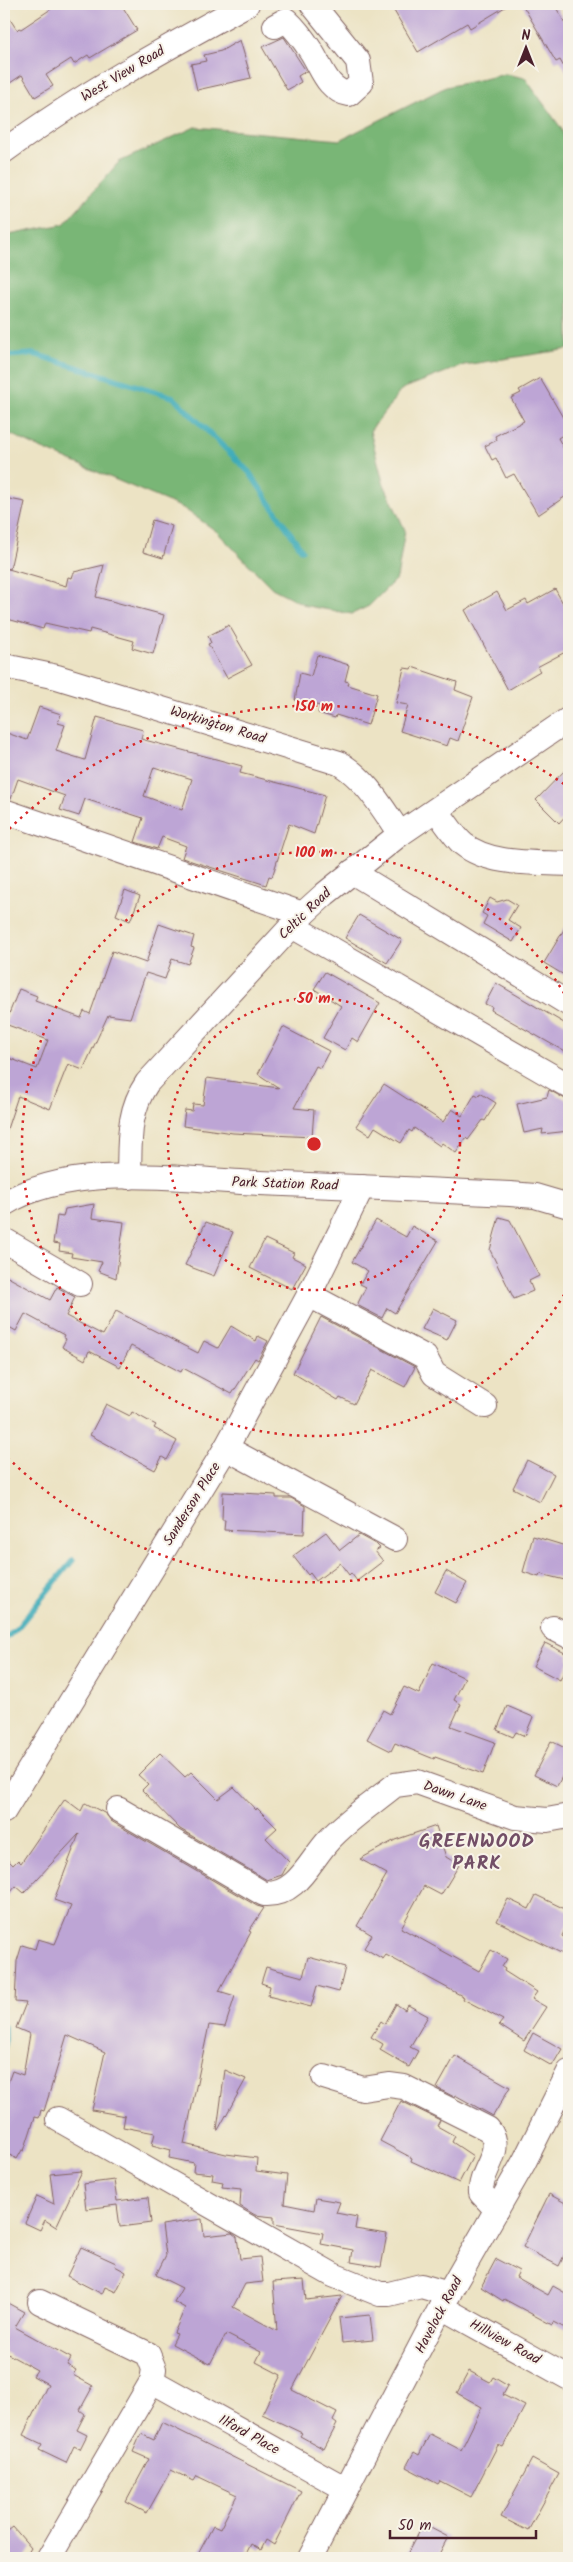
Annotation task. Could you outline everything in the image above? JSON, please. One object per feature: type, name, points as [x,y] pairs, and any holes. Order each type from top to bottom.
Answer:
[{"type":"street","name":"West View Road","points":[[4,151],[99,88],[247,4]]},
{"type":"street","points":[[275,26],[286,20],[311,51],[332,86],[341,93],[349,94],[361,82],[358,60],[312,4]]},
{"type":"street","name":"Workington Road","points":[[4,666],[57,677],[339,763],[354,772],[364,783],[400,834]]},
{"type":"street","name":"Celtic Road","points":[[129,1177],[131,1119],[138,1096],[147,1083],[297,920],[352,872],[400,834],[565,728]]},
{"type":"street","points":[[436,810],[462,843],[476,852],[493,857],[569,864]]},
{"type":"street","points":[[4,811],[297,920],[569,1086]]},
{"type":"street","points":[[352,872],[569,1004]]},
{"type":"street","name":"Park Station Road","points":[[4,1204],[33,1189],[50,1185],[129,1177],[527,1195],[569,1206]]},
{"type":"street","name":"Sanderson Place","points":[[4,1811],[226,1448],[309,1295],[362,1187]]},
{"type":"street","points":[[4,1240],[80,1284]]},
{"type":"street","points":[[309,1295],[425,1357],[434,1374],[485,1406]]},
{"type":"street","points":[[226,1448],[395,1539]]},
{"type":"street","name":"Dawn Lane","points":[[118,1809],[264,1894],[285,1890],[305,1871],[329,1840],[394,1785],[416,1782],[525,1819],[547,1820],[569,1816]]},
{"type":"street","name":"Havelock Road","points":[[310,2558],[445,2300],[497,2210],[569,2072]]},
{"type":"street","points":[[324,2077],[363,2090],[389,2085],[404,2087],[488,2129],[493,2134],[496,2148],[481,2182],[481,2193],[497,2210]]},
{"type":"street","name":"Hillview Road","points":[[58,2119],[333,2275],[371,2292],[389,2294],[426,2286],[569,2378]]},
{"type":"street","points":[[40,2302],[148,2354],[154,2369],[152,2381],[50,2558]]},
{"type":"street","name":"Ilford Place","points":[[152,2381],[346,2489]]},
{"type":"green space","points":[[506,74],[525,78],[561,128],[569,150],[569,349],[464,365],[402,389],[370,431],[383,482],[405,530],[397,578],[369,606],[352,614],[307,606],[272,588],[216,531],[183,508],[4,431],[4,236],[64,224],[119,162],[195,127],[340,140],[446,87]]},
{"type":"building","points":[[48,4],[121,4],[137,30],[90,58],[88,55],[74,64],[71,59],[46,75],[53,86],[35,97],[22,75],[4,87],[4,10],[17,30],[51,9]]},
{"type":"building","points":[[390,4],[510,4],[470,28],[467,23],[418,52]]},
{"type":"building","points":[[522,4],[554,4],[569,30],[569,76],[560,60],[556,62]]},
{"type":"building","points":[[284,37],[306,71],[298,76],[301,82],[287,90],[262,47]]},
{"type":"building","points":[[240,40],[251,78],[197,90],[191,64],[206,61],[204,55],[221,51]]},
{"type":"building","points":[[540,378],[569,428],[569,431],[558,438],[569,458],[569,494],[538,515],[514,474],[506,478],[496,458],[492,460],[485,446],[497,440],[495,436],[524,421],[511,398],[521,393],[519,390]]},
{"type":"building","points":[[4,498],[25,502],[10,569],[5,568],[66,586],[68,577],[72,578],[74,572],[104,565],[96,597],[164,615],[153,654],[132,648],[134,641],[90,629],[89,633],[45,623],[43,629],[4,618]]},
{"type":"building","points":[[152,520],[172,526],[163,558],[143,552]]},
{"type":"building","points":[[555,589],[569,614],[569,650],[537,667],[540,671],[508,690],[465,610],[497,592],[507,610],[526,600],[528,604]]},
{"type":"building","points":[[229,625],[252,665],[227,678],[208,644],[211,643],[208,636]]},
{"type":"building","points":[[317,655],[349,665],[345,681],[349,682],[348,685],[377,694],[368,725],[336,715],[335,718],[318,713],[320,706],[295,700],[300,673],[311,676]]},
{"type":"building","points":[[412,667],[457,682],[455,690],[473,697],[458,741],[450,738],[447,746],[400,731],[408,705],[396,703],[404,668],[411,669]]},
{"type":"building","points":[[39,707],[61,714],[58,723],[65,725],[56,751],[85,760],[97,717],[143,730],[141,739],[242,766],[240,773],[325,795],[314,834],[289,824],[272,877],[269,876],[266,885],[182,858],[186,846],[162,837],[157,849],[135,842],[143,818],[85,799],[79,816],[60,810],[65,796],[18,779],[11,799],[4,798],[4,732],[27,740]],"holes":[[[154,767],[192,779],[182,810],[144,796]]]},
{"type":"building","points":[[569,766],[569,812],[559,823],[536,800]]},
{"type":"building","points":[[125,890],[140,896],[130,921],[116,915]]},
{"type":"building","points":[[490,898],[497,902],[507,899],[517,905],[508,920],[521,928],[513,942],[483,924],[487,916],[482,913]]},
{"type":"building","points":[[359,915],[402,940],[387,963],[345,938]]},
{"type":"building","points":[[569,921],[569,978],[544,963]]},
{"type":"building","points":[[159,924],[194,936],[191,947],[194,948],[188,964],[172,959],[165,979],[146,973],[130,1018],[108,1015],[83,1070],[68,1064],[50,1109],[18,1096],[6,1132],[4,1131],[4,1056],[37,1069],[48,1040],[5,1024],[19,989],[37,996],[35,1001],[81,1018],[84,1011],[90,1014],[112,951],[146,963]]},
{"type":"building","points":[[325,972],[380,1003],[358,1042],[352,1038],[345,1050],[323,1038],[341,1006],[314,989]]},
{"type":"building","points":[[496,983],[569,1026],[569,1054],[491,1010],[492,1007],[485,1004]]},
{"type":"building","points":[[283,1027],[329,1051],[320,1068],[316,1066],[294,1108],[314,1110],[312,1137],[233,1133],[183,1126],[185,1110],[192,1111],[193,1104],[203,1105],[207,1078],[279,1088],[258,1074]]},
{"type":"building","points":[[384,1084],[443,1122],[452,1109],[462,1116],[475,1094],[479,1096],[480,1093],[496,1103],[485,1121],[483,1120],[468,1140],[466,1138],[456,1153],[442,1143],[440,1146],[414,1128],[412,1132],[409,1130],[401,1143],[375,1127],[370,1135],[356,1126]]},
{"type":"building","points":[[549,1090],[569,1101],[569,1131],[542,1134],[543,1129],[524,1133],[517,1104],[547,1097]]},
{"type":"building","points":[[94,1204],[92,1218],[124,1222],[116,1278],[98,1271],[102,1262],[71,1257],[72,1253],[59,1251],[60,1244],[53,1243],[57,1216],[63,1217],[65,1209]]},
{"type":"building","points":[[499,1217],[510,1220],[539,1276],[529,1281],[533,1291],[514,1299],[490,1250]]},
{"type":"building","points":[[376,1220],[406,1237],[412,1226],[438,1241],[395,1313],[387,1308],[382,1318],[357,1305],[366,1287],[360,1284],[368,1271],[352,1262]]},
{"type":"building","points":[[206,1222],[233,1232],[214,1276],[185,1265]]},
{"type":"building","points":[[265,1239],[294,1253],[292,1257],[306,1264],[292,1289],[250,1268]]},
{"type":"building","points":[[4,1275],[50,1300],[57,1287],[75,1297],[66,1316],[103,1335],[116,1311],[198,1353],[204,1341],[218,1348],[231,1326],[256,1341],[258,1336],[268,1341],[258,1360],[255,1358],[232,1394],[183,1368],[181,1372],[131,1346],[120,1367],[89,1351],[85,1360],[62,1347],[66,1339],[63,1337],[64,1335],[25,1314],[16,1331],[4,1324]]},
{"type":"building","points":[[433,1308],[457,1320],[447,1340],[422,1329]]},
{"type":"building","points":[[321,1317],[415,1367],[405,1387],[372,1370],[354,1404],[340,1397],[338,1400],[293,1373]]},
{"type":"building","points":[[106,1404],[130,1416],[132,1412],[156,1425],[154,1428],[177,1441],[167,1460],[162,1457],[155,1470],[90,1435]]},
{"type":"building","points":[[527,1460],[554,1474],[540,1502],[513,1488]]},
{"type":"building","points":[[223,1492],[276,1495],[276,1498],[291,1498],[305,1506],[304,1534],[224,1530],[225,1520],[222,1520]]},
{"type":"building","points":[[326,1532],[340,1550],[359,1535],[380,1548],[375,1551],[383,1561],[357,1581],[351,1573],[349,1575],[340,1563],[316,1581],[310,1573],[308,1575],[293,1556]]},
{"type":"building","points":[[533,1536],[569,1547],[569,1581],[540,1574],[539,1577],[523,1572]]},
{"type":"building","points":[[446,1571],[467,1583],[456,1603],[435,1592]]},
{"type":"building","points":[[545,1643],[569,1655],[569,1662],[560,1680],[533,1666]]},
{"type":"building","points":[[433,1663],[465,1678],[454,1700],[461,1704],[451,1726],[495,1742],[483,1774],[435,1757],[434,1759],[395,1743],[391,1751],[367,1739],[383,1710],[390,1714],[404,1687],[419,1694]]},
{"type":"building","points":[[507,1706],[533,1717],[525,1736],[516,1732],[513,1737],[497,1730]]},
{"type":"building","points":[[551,1741],[569,1750],[569,1774],[565,1771],[557,1786],[534,1775]]},
{"type":"building","points":[[160,1753],[185,1777],[191,1772],[218,1799],[234,1787],[277,1828],[266,1838],[289,1862],[282,1875],[267,1880],[180,1829],[142,1790],[148,1784],[138,1775]]},
{"type":"building","points":[[65,1799],[81,1811],[85,1803],[106,1814],[111,1821],[257,1906],[264,1908],[249,1931],[251,1932],[219,1991],[235,1996],[225,2027],[209,2025],[184,2144],[226,2154],[257,2158],[256,2171],[287,2175],[284,2204],[314,2210],[316,2198],[340,2202],[336,2213],[357,2217],[355,2229],[387,2234],[381,2267],[351,2262],[353,2250],[321,2244],[323,2233],[274,2224],[274,2217],[255,2215],[240,2206],[241,2189],[222,2187],[223,2182],[212,2180],[213,2174],[193,2172],[194,2163],[169,2158],[171,2150],[152,2145],[155,2133],[123,2127],[125,2116],[92,2110],[105,2052],[67,2035],[44,2111],[41,2110],[39,2118],[35,2117],[24,2151],[22,2150],[17,2159],[4,2152],[4,2093],[12,2071],[23,2075],[30,2034],[16,2028],[26,2003],[15,2002],[17,1961],[22,1945],[35,1949],[38,1939],[55,1944],[71,1906],[54,1900],[79,1834],[24,1893],[16,1886],[4,1900],[4,1856],[13,1865],[18,1860],[21,1863]]},
{"type":"building","points":[[436,1826],[446,1857],[459,1865],[441,1895],[424,1886],[401,1928],[479,1971],[491,1950],[507,1959],[502,1967],[505,1969],[504,1971],[537,1992],[532,1999],[546,2007],[524,2041],[499,2025],[503,2020],[463,1999],[464,1997],[386,1955],[383,1959],[364,1948],[372,1935],[357,1926],[387,1874],[360,1859],[395,1840]]},
{"type":"building","points":[[536,1895],[569,1911],[569,1920],[562,1936],[569,1942],[563,1954],[497,1921],[508,1899],[529,1909]]},
{"type":"building","points":[[308,1957],[345,1967],[339,1992],[317,1986],[311,2007],[268,1996],[270,1986],[261,1983],[266,1967],[303,1977]]},
{"type":"building","points":[[396,2004],[405,2010],[408,2005],[428,2016],[410,2047],[418,2051],[409,2067],[380,2050],[383,2044],[371,2037],[381,2021],[385,2024]]},
{"type":"building","points":[[533,2033],[562,2049],[552,2066],[524,2050]]},
{"type":"building","points":[[455,2056],[510,2087],[493,2116],[455,2095],[454,2097],[437,2088]]},
{"type":"building","points":[[225,2070],[246,2079],[217,2130]]},
{"type":"building","points":[[401,2101],[440,2120],[437,2126],[455,2136],[452,2142],[473,2156],[459,2183],[411,2161],[412,2158],[380,2141]]},
{"type":"building","points":[[82,2171],[56,2227],[45,2220],[40,2230],[25,2223],[37,2196],[54,2204],[50,2174]]},
{"type":"building","points":[[114,2180],[117,2201],[148,2197],[151,2223],[120,2227],[117,2205],[86,2209],[83,2184]]},
{"type":"building","points":[[549,2194],[569,2205],[569,2245],[559,2266],[523,2247]]},
{"type":"building","points":[[202,2219],[204,2236],[232,2233],[237,2237],[240,2259],[260,2257],[263,2282],[245,2284],[233,2307],[277,2331],[273,2282],[304,2280],[306,2300],[342,2296],[292,2390],[337,2413],[333,2421],[337,2424],[324,2449],[300,2436],[302,2433],[262,2414],[281,2375],[256,2362],[261,2352],[226,2334],[210,2364],[172,2344],[177,2334],[174,2333],[185,2308],[174,2302],[182,2288],[156,2275],[166,2255],[162,2225]]},
{"type":"building","points":[[81,2247],[116,2263],[115,2266],[126,2272],[116,2292],[105,2287],[102,2294],[67,2276]]},
{"type":"building","points":[[496,2259],[519,2271],[516,2277],[548,2295],[553,2286],[569,2295],[569,2330],[553,2322],[552,2325],[504,2299],[503,2301],[481,2287]]},
{"type":"building","points":[[4,2301],[24,2312],[15,2327],[71,2358],[67,2365],[76,2370],[73,2375],[93,2386],[80,2410],[85,2414],[77,2430],[87,2435],[80,2449],[74,2446],[66,2463],[39,2450],[42,2444],[23,2435],[48,2384],[33,2376],[37,2370],[4,2352]]},
{"type":"building","points":[[370,2315],[373,2340],[342,2343],[339,2318]]},
{"type":"building","points":[[469,2371],[490,2382],[493,2377],[508,2386],[503,2395],[525,2406],[503,2447],[498,2445],[471,2497],[440,2481],[438,2484],[406,2467],[414,2452],[419,2455],[430,2434],[461,2450],[482,2407],[457,2393]]},
{"type":"building","points":[[162,2422],[301,2491],[274,2545],[266,2540],[261,2550],[251,2544],[244,2558],[196,2558],[213,2526],[220,2529],[237,2495],[197,2476],[194,2481],[171,2470],[147,2513],[126,2502],[149,2459],[133,2452],[141,2434],[154,2440]]},
{"type":"building","points":[[532,2459],[559,2474],[528,2531],[501,2517]]},
{"type":"building","points":[[423,2524],[448,2537],[437,2558],[405,2558]]},
{"type":"building","points":[[13,2527],[31,2548],[25,2558],[4,2558],[4,2534]]},
{"type":"waterway","points":[[4,356],[34,354],[173,397],[249,472],[302,550]]},
{"type":"waterway","points":[[4,1640],[18,1627],[73,1560]]},
{"type":"waterway","points":[[4,2027],[4,2048]]},
{"type":"district","name":"GREENWOOD PARK","points":[[477,1853]]}]
